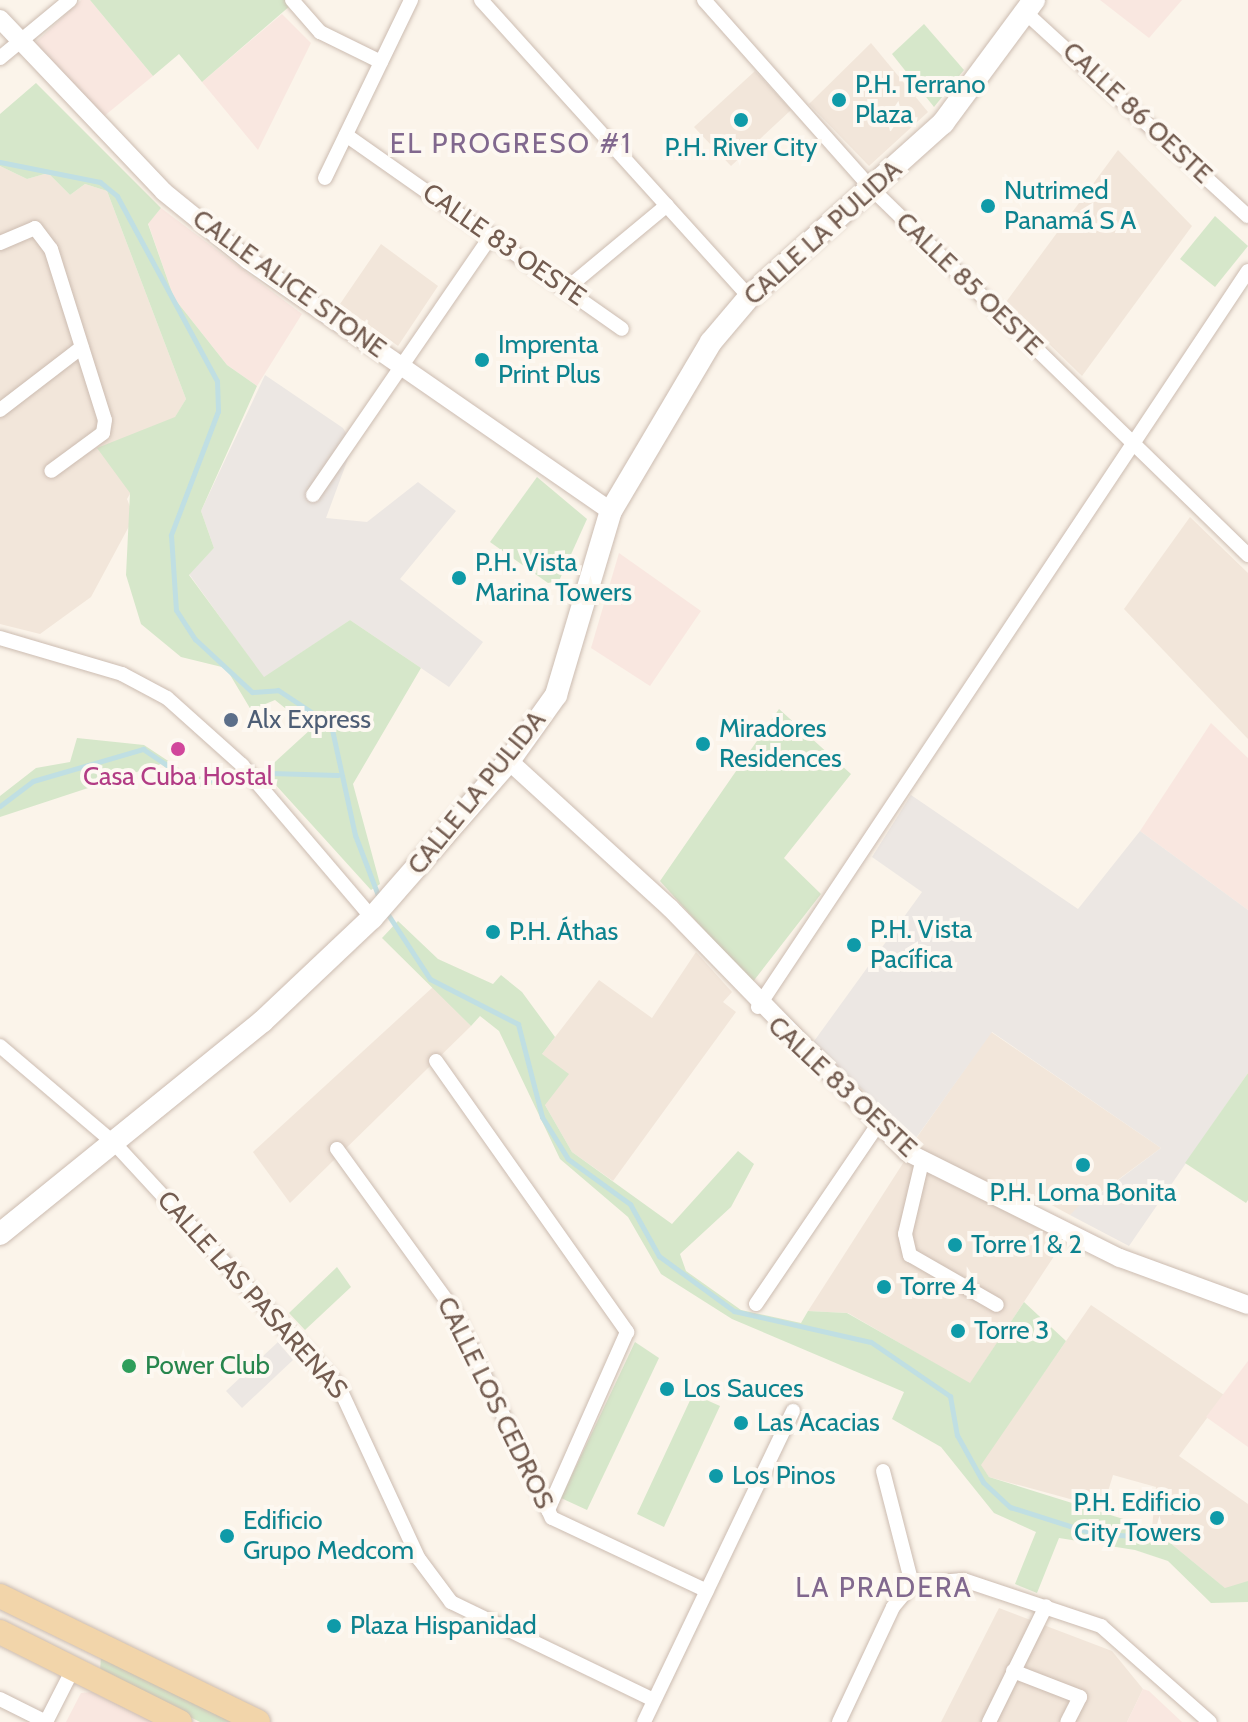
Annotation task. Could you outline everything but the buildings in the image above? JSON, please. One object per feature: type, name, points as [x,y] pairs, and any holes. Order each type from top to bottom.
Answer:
[{"type":"main road","name":"CALLE LA PULIDA","points":[[0,1234],[220,1059],[372,918],[509,761],[556,695],[611,511],[677,393],[749,297],[943,123],[1029,6]]},
{"type":"main road","points":[[0,1596],[258,1722]]},
{"type":"main road","points":[[0,1632],[180,1722]]},
{"type":"street","points":[[0,58],[70,0]]},
{"type":"street","points":[[292,0],[320,32],[381,62]]},
{"type":"street","points":[[325,178],[411,0]]},
{"type":"street","points":[[481,0],[749,297]]},
{"type":"street","name":"CALLE 85 OESTE","points":[[704,0],[872,189],[1248,555]]},
{"type":"street","name":"CALLE 86 OESTE","points":[[1029,6],[1248,216]]},
{"type":"street","name":"CALLE ALICE STONE","points":[[0,19],[164,192],[402,366],[611,511]]},
{"type":"street","name":"CALLE 83 OESTE","points":[[346,135],[622,329]]},
{"type":"street","points":[[566,289],[667,205]]},
{"type":"street","points":[[0,243],[26,228],[45,239],[105,420],[103,433],[51,471]]},
{"type":"street","points":[[313,495],[492,235]]},
{"type":"street","points":[[758,1007],[1248,271]]},
{"type":"street","points":[[0,410],[82,347]]},
{"type":"street","points":[[0,638],[122,674],[167,698],[242,765],[372,918]]},
{"type":"street","name":"CALLE 83 OESTE","points":[[509,761],[670,908],[758,1007],[877,1126],[922,1162],[1120,1258],[1248,1305]]},
{"type":"street","name":"CALLE LAS PASARENAS","points":[[0,1046],[115,1144],[339,1387],[419,1559],[451,1602],[654,1700]]},
{"type":"street","points":[[436,1061],[627,1332],[548,1510]]},
{"type":"street","points":[[756,1304],[877,1126]]},
{"type":"street","name":"CALLE LOS CEDROS","points":[[337,1149],[453,1309],[548,1510],[707,1591]]},
{"type":"street","points":[[922,1162],[905,1234],[910,1255],[997,1305]]},
{"type":"street","points":[[644,1722],[793,1411]]},
{"type":"street","points":[[883,1471],[912,1584]]},
{"type":"street","points":[[839,1722],[893,1607],[912,1584],[964,1580],[1046,1606],[1129,1644],[1210,1722]]},
{"type":"street","points":[[989,1722],[1046,1606]]},
{"type":"street","points":[[0,1699],[46,1722],[73,1669]]},
{"type":"street","points":[[1013,1671],[1080,1697],[1067,1722]]},
{"type":"shaded area","points":[[81,0],[90,0],[153,76],[103,117],[35,43]]},
{"type":"shaded area","points":[[1100,0],[1182,0],[1149,38]]},
{"type":"shaded area","points":[[282,14],[311,43],[258,150],[202,82]]},
{"type":"shaded area","points":[[871,43],[928,112],[869,166],[809,104]]},
{"type":"shaded area","points":[[755,71],[791,110],[731,166],[694,127]]},
{"type":"shaded area","points":[[1118,150],[1192,226],[1082,376],[1006,302]]},
{"type":"shaded area","points":[[0,166],[27,179],[48,173],[70,195],[85,184],[107,191],[186,399],[127,499],[134,517],[91,597],[40,634],[0,624]]},
{"type":"shaded area","points":[[161,208],[302,314],[257,386],[227,365],[174,298],[148,223]]},
{"type":"shaded area","points":[[381,244],[438,286],[398,346],[340,304]]},
{"type":"shaded area","points":[[265,375],[343,428],[353,445],[326,518],[367,522],[418,482],[456,511],[400,579],[483,642],[449,687],[350,620],[264,678],[189,574],[214,548],[201,511]]},
{"type":"shaded area","points":[[1190,517],[1248,573],[1248,739],[1124,609]]},
{"type":"shaded area","points":[[619,553],[701,611],[650,686],[591,648]]},
{"type":"shaded area","points":[[1211,723],[1248,758],[1248,910],[1140,831]]},
{"type":"shaded area","points":[[911,795],[1078,909],[1140,831],[1248,910],[1248,1073],[1129,1246],[1070,1215],[1094,1190],[1101,1193],[1161,1148],[992,1032],[916,1138],[812,1044],[922,892],[872,857]]},
{"type":"shaded area","points":[[696,952],[732,992],[723,1002],[736,1012],[613,1181],[572,1152],[545,1105],[542,1054],[599,980],[652,1018]]},
{"type":"shaded area","points":[[433,987],[471,1026],[290,1203],[253,1152]]},
{"type":"shaded area","points":[[991,1032],[1161,1148],[1070,1215],[1009,1182],[1003,1190],[910,1147]]},
{"type":"shaded area","points":[[907,1157],[1066,1238],[970,1384],[848,1313],[808,1311]]},
{"type":"shaded area","points":[[1091,1305],[1224,1395],[1179,1456],[1248,1504],[1248,1581],[1242,1588],[1226,1589],[1152,1528],[1156,1487],[1113,1475],[1103,1508],[989,1477],[980,1465]]},
{"type":"shaded area","points":[[278,1342],[293,1360],[242,1408],[226,1391]]},
{"type":"shaded area","points":[[1248,1361],[1248,1447],[1206,1417]]},
{"type":"shaded area","points":[[999,1608],[1112,1651],[1143,1689],[1127,1722],[941,1722]]},
{"type":"shaded area","points":[[1143,1689],[1149,1691],[1182,1722],[1127,1722]]},
{"type":"shaded area","points":[[92,1692],[153,1722],[66,1722],[81,1693]]},
{"type":"green space","points":[[90,0],[287,0],[291,5],[202,82],[179,54],[153,76]]},
{"type":"green space","points":[[924,24],[964,70],[934,107],[892,54]]},
{"type":"green space","points":[[36,83],[161,208],[148,224],[174,298],[227,365],[257,386],[201,511],[214,548],[189,575],[264,677],[350,620],[421,668],[353,784],[380,884],[371,890],[264,772],[311,729],[275,700],[251,710],[226,668],[181,657],[141,624],[126,575],[130,493],[97,448],[175,417],[186,399],[107,191],[85,184],[70,195],[48,173],[27,179],[0,166],[0,114]]},
{"type":"green space","points":[[1215,216],[1248,246],[1215,287],[1180,259]]},
{"type":"green space","points":[[537,477],[587,519],[559,581],[548,583],[490,542]]},
{"type":"green space","points":[[779,709],[851,774],[784,858],[821,894],[752,983],[660,881]]},
{"type":"green space","points":[[77,738],[144,745],[194,778],[224,770],[240,780],[193,788],[161,764],[0,817],[0,796],[36,768],[70,762]]},
{"type":"green space","points":[[398,921],[438,959],[493,984],[501,975],[522,992],[555,1037],[542,1054],[569,1074],[545,1105],[572,1152],[672,1224],[738,1151],[754,1164],[731,1207],[680,1254],[686,1271],[741,1310],[801,1323],[808,1311],[847,1313],[970,1383],[1024,1302],[1066,1341],[981,1465],[989,1477],[1152,1528],[1225,1588],[1248,1581],[1248,1602],[1211,1603],[1168,1561],[1135,1550],[1059,1538],[1037,1593],[1015,1584],[1036,1532],[994,1513],[941,1447],[892,1419],[904,1392],[732,1319],[661,1274],[628,1217],[560,1159],[499,1031],[480,1016],[471,1026],[382,938]]},
{"type":"green space","points":[[1248,1073],[1248,1200],[1246,1203],[1185,1163]]},
{"type":"green space","points":[[337,1267],[351,1287],[305,1330],[289,1313]]},
{"type":"green space","points":[[635,1342],[659,1358],[587,1510],[561,1498]]},
{"type":"green space","points":[[693,1394],[720,1406],[664,1527],[637,1514]]},
{"type":"green space","points":[[101,1656],[237,1722],[200,1722],[100,1672]]},
{"type":"waterway","points":[[0,162],[100,182],[117,196],[217,381],[218,411],[171,535],[176,610],[195,639],[252,692],[278,690],[331,725],[355,835],[379,898]]},
{"type":"waterway","points":[[0,806],[33,781],[143,749],[192,782],[232,778]]},
{"type":"waterway","points":[[270,773],[338,775]]},
{"type":"waterway","points":[[385,910],[430,979],[518,1024],[542,1117],[568,1159],[630,1204],[659,1256],[734,1311],[871,1342],[950,1396],[957,1435],[983,1482],[1010,1507],[1092,1533],[1133,1536]]},
{"type":"place","name":"P.H. Terrano Plaza","points":[[839,100]]},
{"type":"place","name":"P.H. River City","points":[[741,120]]},
{"type":"place","name":"Nutrimed Panamá S A","points":[[988,206]]},
{"type":"place","name":"Imprenta Print Plus","points":[[482,360]]},
{"type":"place","name":"P.H. Vista Marina Towers","points":[[459,578]]},
{"type":"place","name":"Alx Express","points":[[231,720]]},
{"type":"place","name":"Miradores Residences","points":[[703,744]]},
{"type":"place","name":"Casa Cuba Hostal","points":[[178,749]]},
{"type":"place","name":"P.H. Áthas","points":[[493,932]]},
{"type":"place","name":"P.H. Vista Pacífica","points":[[854,945]]},
{"type":"place","name":"P.H. Loma Bonita","points":[[1083,1165]]},
{"type":"place","name":"Torre 1 & 2","points":[[955,1245]]},
{"type":"place","name":"Torre 4","points":[[884,1287]]},
{"type":"place","name":"Torre 3","points":[[958,1331]]},
{"type":"place","name":"Power Club","points":[[129,1366]]},
{"type":"place","name":"Los Sauces","points":[[667,1389]]},
{"type":"place","name":"Las Acacias","points":[[741,1423]]},
{"type":"place","name":"Los Pinos","points":[[716,1476]]},
{"type":"place","name":"P.H. Edificio City Towers","points":[[1217,1518]]},
{"type":"place","name":"Edificio Grupo Medcom","points":[[227,1536]]},
{"type":"place","name":"Plaza Hispanidad","points":[[334,1626]]},
{"type":"district","name":"EL PROGRESO #1","points":[[511,143]]},
{"type":"district","name":"LA PRADERA","points":[[884,1587]]}]
